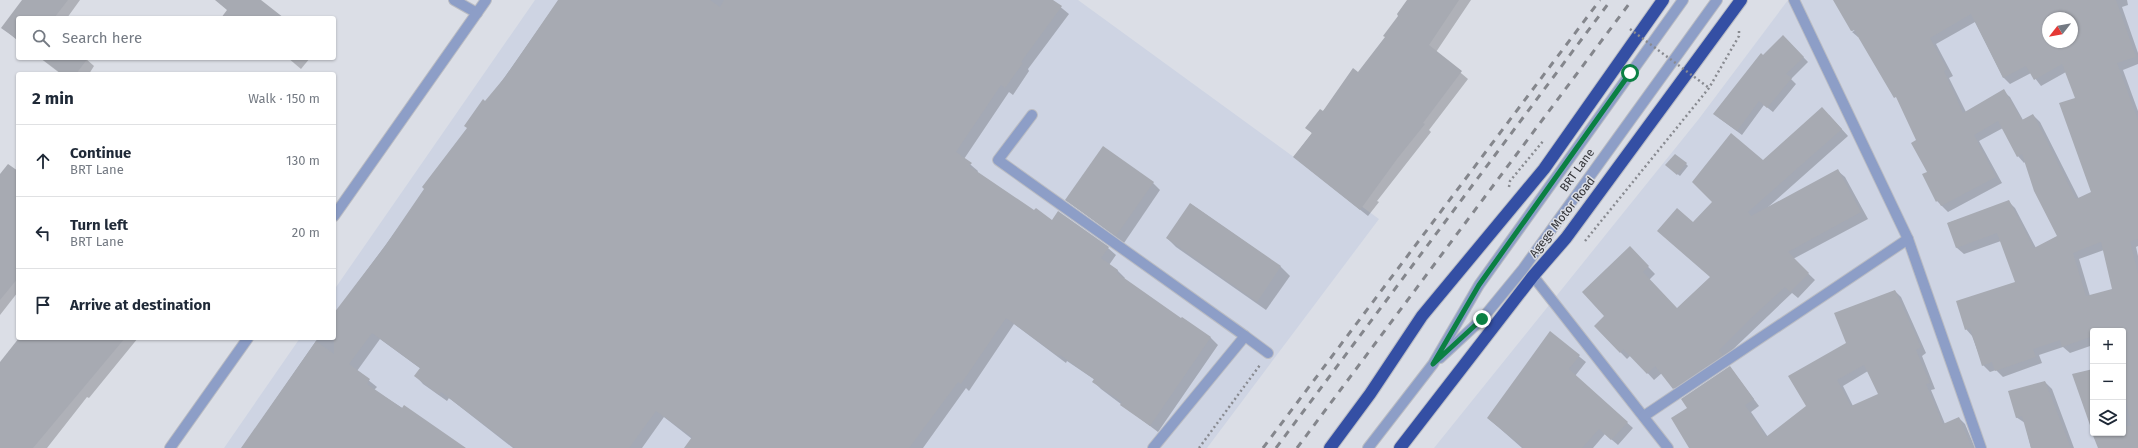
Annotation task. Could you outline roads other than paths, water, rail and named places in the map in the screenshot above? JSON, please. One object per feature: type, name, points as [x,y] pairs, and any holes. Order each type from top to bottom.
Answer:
[{"type":"highway","points":[[1330,448],[1370,394],[1422,316],[1544,169],[1663,0]]},
{"type":"highway","name":"Agege Motor Road","points":[[1400,448],[1533,276],[1566,238],[1741,0]]},
{"type":"street","points":[[454,0],[477,13]]},
{"type":"street","points":[[336,213],[486,0]]},
{"type":"street","name":"BRT Lane","points":[[1368,448],[1433,364],[1479,285],[1683,0]]},
{"type":"street","name":"BRT Lane","points":[[1433,364],[1482,319],[1523,269],[1717,0]]},
{"type":"street","points":[[1794,0],[1908,239],[1981,448]]},
{"type":"street","points":[[1032,115],[998,160],[1268,353]]},
{"type":"street","points":[[1644,416],[1908,239]]},
{"type":"street","points":[[1533,276],[1668,448]]},
{"type":"street","points":[[1153,448],[1245,336]]},
{"type":"street","points":[[170,448],[247,340]]},
{"type":"railway","points":[[1263,448],[1600,0]]},
{"type":"railway","points":[[1276,448],[1611,0]]},
{"type":"railway","points":[[1297,448],[1632,0]]}]
